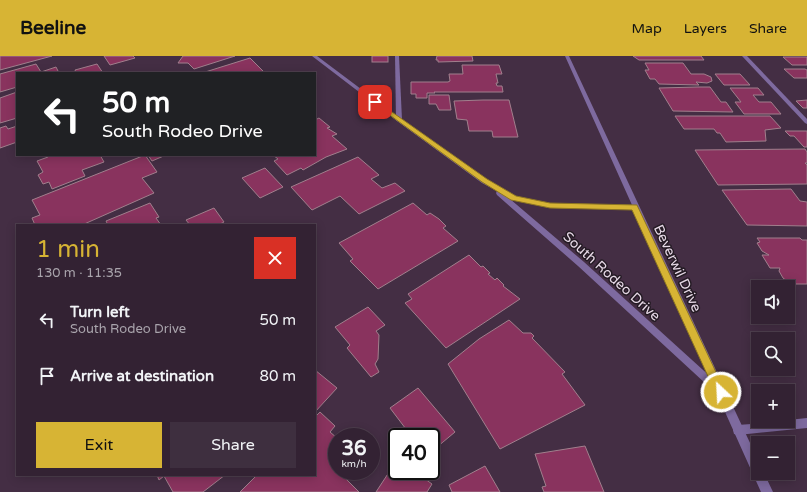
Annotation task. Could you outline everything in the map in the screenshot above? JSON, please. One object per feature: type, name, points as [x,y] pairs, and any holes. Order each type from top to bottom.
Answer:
[{"type":"street","name":"South Rodeo Drive","points":[[314,56],[399,120],[484,181],[582,264],[721,392]]},
{"type":"street","points":[[397,56],[399,120]]},
{"type":"street","name":"Beverwil Drive","points":[[567,56],[634,207],[767,492]]},
{"type":"street","points":[[744,56],[807,122]]},
{"type":"street","name":"South Rodeo Drive","points":[[484,181],[514,198],[550,206],[634,207]]},
{"type":"street","points":[[738,430],[807,423]]},
{"type":"building","points":[[0,56],[52,56],[0,70]]},
{"type":"building","points":[[104,56],[133,56],[135,58],[110,65]]},
{"type":"building","points":[[183,56],[235,56],[194,69],[188,63],[178,63]]},
{"type":"building","points":[[372,56],[388,56],[388,62],[372,62]]},
{"type":"building","points":[[437,56],[472,56],[473,61],[438,62],[438,60],[436,60]]},
{"type":"building","points":[[633,56],[701,56],[704,60],[639,60]]},
{"type":"building","points":[[783,57],[807,57],[807,65],[792,65]]},
{"type":"building","points":[[250,58],[263,71],[260,72],[205,72]]},
{"type":"building","points":[[645,63],[683,63],[691,74],[704,74],[711,77],[712,81],[707,83],[696,82],[699,85],[659,84],[655,79],[650,79],[645,70],[649,70]]},
{"type":"building","points":[[36,64],[41,72],[16,72],[16,87],[0,92],[0,74]]},
{"type":"building","points":[[97,64],[102,72],[76,72],[75,70]]},
{"type":"building","points":[[462,65],[499,65],[502,74],[496,74],[498,83],[496,83],[497,86],[502,86],[503,92],[434,92],[435,93],[427,93],[427,98],[416,98],[416,94],[411,94],[411,82],[448,82],[450,81],[449,74],[463,74]]},
{"type":"building","points":[[56,67],[58,72],[41,72]]},
{"type":"building","points":[[784,69],[805,69],[807,70],[807,78],[794,78]]},
{"type":"building","points":[[715,74],[740,74],[750,85],[724,85]]},
{"type":"building","points":[[710,87],[721,102],[726,102],[733,112],[673,111],[659,88]]},
{"type":"building","points":[[730,88],[758,88],[764,95],[753,95],[759,102],[771,102],[781,114],[744,114],[735,102],[741,102]]},
{"type":"building","points":[[16,92],[16,118],[0,123],[0,98]]},
{"type":"building","points":[[429,95],[449,95],[451,110],[439,110],[436,104],[429,104]]},
{"type":"building","points":[[509,100],[518,137],[493,137],[492,131],[469,131],[467,120],[457,119],[454,101]]},
{"type":"building","points":[[807,100],[807,108],[803,108],[796,101]]},
{"type":"building","points":[[675,116],[770,116],[781,128],[765,130],[766,141],[726,142],[720,133],[717,133],[714,129],[684,129]]},
{"type":"building","points":[[319,118],[330,127],[327,128],[337,134],[332,136],[347,149],[326,157],[303,170],[301,168],[287,175],[274,161],[278,159],[274,156],[316,156],[316,120]]},
{"type":"building","points":[[6,126],[8,129],[16,126],[16,142],[0,148],[0,128]]},
{"type":"building","points":[[785,131],[807,131],[807,147],[804,147],[794,136],[790,136]]},
{"type":"building","points":[[805,149],[807,152],[807,163],[805,163],[807,165],[807,184],[718,185],[695,150]]},
{"type":"building","points":[[101,156],[104,162],[82,170],[85,176],[52,189],[49,182],[43,184],[38,175],[43,172],[37,161],[48,157]]},
{"type":"building","points":[[142,156],[146,156],[157,172],[142,178],[154,193],[84,224],[35,224],[32,218],[40,215],[32,200]]},
{"type":"building","points":[[149,156],[164,156],[152,161]]},
{"type":"building","points":[[358,157],[379,175],[371,179],[382,188],[395,183],[405,191],[359,214],[340,196],[312,210],[291,187]]},
{"type":"building","points":[[265,168],[283,187],[260,198],[242,178]]},
{"type":"building","points":[[791,189],[800,201],[807,202],[807,226],[747,225],[722,190]]},
{"type":"building","points":[[150,203],[159,217],[156,218],[160,224],[108,224],[106,221]]},
{"type":"building","points":[[413,203],[427,215],[430,213],[439,219],[446,226],[443,228],[458,241],[378,289],[350,261],[353,259],[339,243]]},
{"type":"building","points":[[214,208],[224,222],[220,224],[189,224],[186,220]]},
{"type":"building","points":[[757,238],[800,238],[802,240],[807,240],[807,284],[795,284],[795,280],[786,280],[779,271],[780,268],[770,268],[762,255],[769,255],[762,251],[757,243],[760,242]]},
{"type":"building","points":[[469,255],[481,267],[483,266],[490,273],[488,274],[495,280],[497,278],[504,285],[503,286],[520,299],[446,348],[405,303],[412,299],[408,294]]},
{"type":"building","points":[[368,307],[385,325],[376,331],[379,335],[378,359],[375,364],[379,372],[371,377],[347,348],[350,345],[335,327]]},
{"type":"building","points":[[509,320],[523,333],[531,333],[534,336],[532,338],[565,372],[562,374],[585,405],[500,449],[448,364],[479,339]]},
{"type":"building","points":[[316,371],[337,388],[316,411]]},
{"type":"building","points":[[418,388],[455,432],[440,444],[440,428],[405,428],[390,408]]},
{"type":"building","points":[[320,412],[335,426],[333,428],[328,428],[328,480],[347,480],[359,492],[240,492],[256,476],[316,476],[316,416]]},
{"type":"building","points":[[585,446],[604,492],[544,492],[542,487],[546,486],[535,454]]},
{"type":"building","points":[[485,466],[500,492],[452,492],[449,485]]},
{"type":"building","points":[[388,474],[388,480],[426,480],[432,484],[427,492],[376,492]]},
{"type":"building","points":[[157,476],[164,476],[159,480]]},
{"type":"building","points":[[164,476],[224,476],[203,492],[173,492]]},
{"type":"route","points":[[375,102],[484,181],[514,198],[550,206],[634,207],[721,392]]}]
